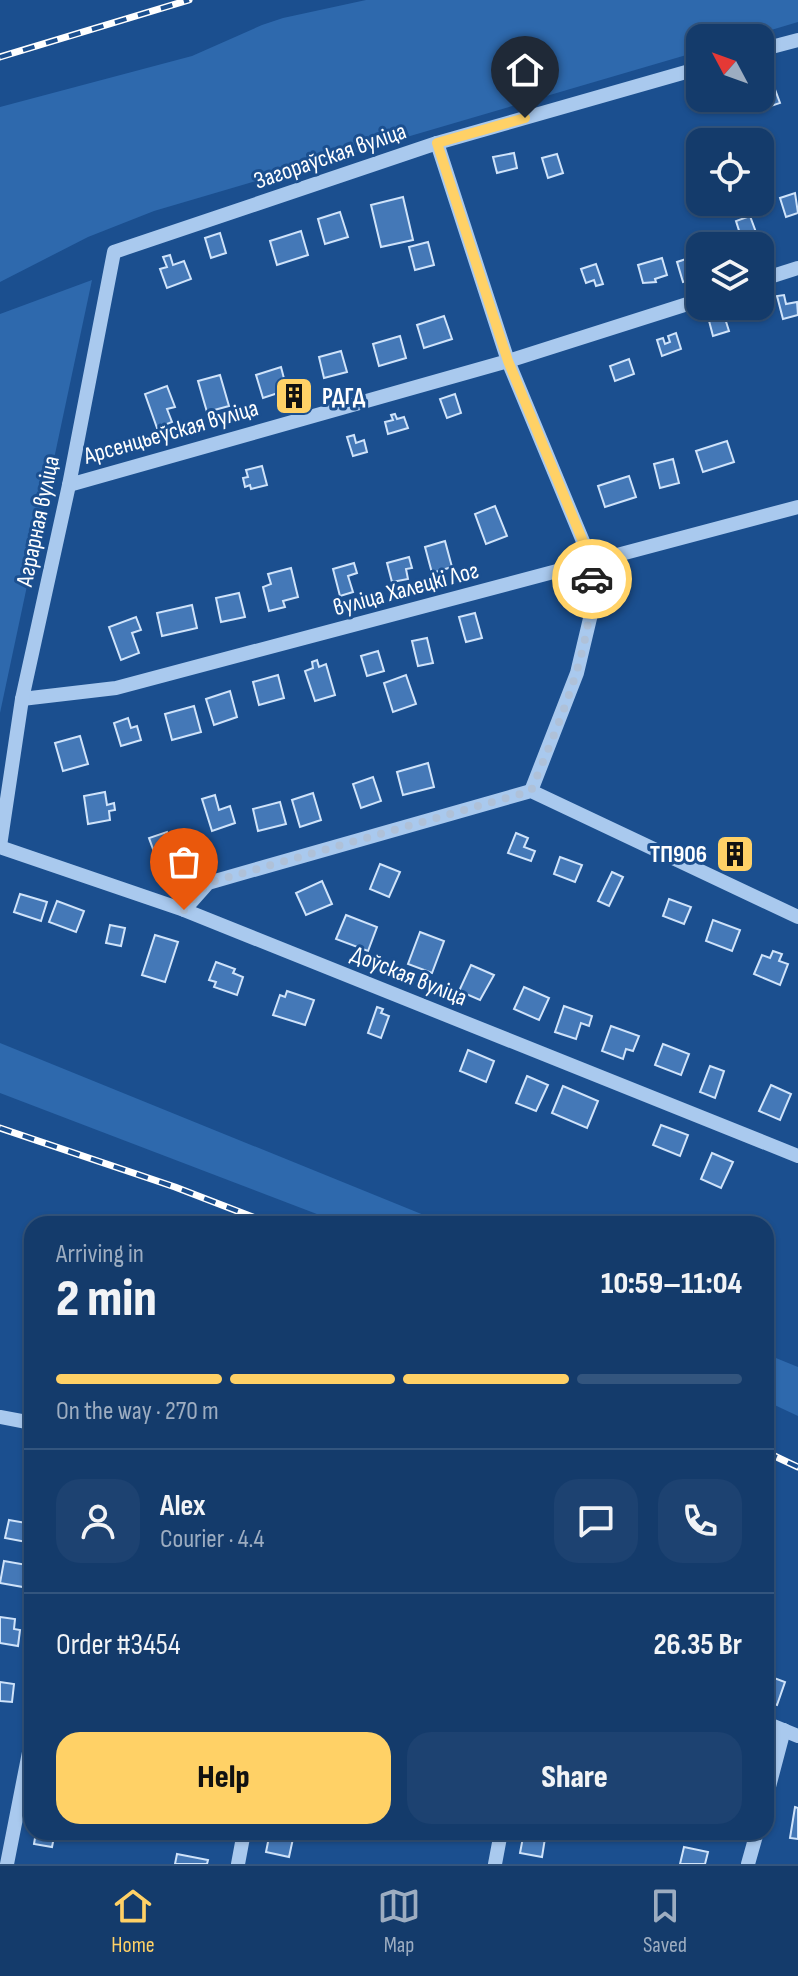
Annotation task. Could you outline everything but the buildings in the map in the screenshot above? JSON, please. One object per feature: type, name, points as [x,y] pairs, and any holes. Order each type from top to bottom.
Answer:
[{"type":"street","points":[[774,46],[798,40]]},
{"type":"street","name":"Загораўская вуліца","points":[[114,252],[437,143],[686,72]]},
{"type":"street","points":[[437,143],[508,361],[592,563],[592,610],[577,673],[531,791]]},
{"type":"street","name":"Аграрная вуліца","points":[[0,846],[22,699],[69,485],[114,252]]},
{"type":"street","points":[[774,276],[798,268]]},
{"type":"street","name":"Арсенцьеўская вуліца","points":[[69,485],[508,361],[686,304]]},
{"type":"street","name":"вуліца Халецкі Лог","points":[[22,699],[116,688],[798,507]]},
{"type":"street","points":[[184,910],[208,883],[531,791],[798,917]]},
{"type":"street","name":"Доўская вуліца","points":[[0,846],[184,910],[798,1156]]},
{"type":"street","points":[[0,1417],[24,1422]]},
{"type":"street","points":[[774,1777],[791,1733]]},
{"type":"street","points":[[7,1864],[24,1778]]},
{"type":"street","points":[[238,1864],[242,1840]]},
{"type":"street","points":[[495,1864],[500,1840]]},
{"type":"street","points":[[748,1864],[755,1840]]},
{"type":"shaded area","points":[[366,0],[798,0],[798,22],[774,29],[774,24],[686,24],[686,55],[154,211],[88,237],[0,282],[0,107],[192,56],[283,18]]},
{"type":"shaded area","points":[[92,280],[0,713],[0,314]]},
{"type":"shaded area","points":[[0,1043],[426,1216],[322,1216],[0,1093]]},
{"type":"shaded area","points":[[774,1357],[798,1367],[798,1416],[774,1405]]},
{"type":"railway","points":[[0,57],[189,0]]},
{"type":"railway","points":[[0,1128],[250,1216]]},
{"type":"railway","points":[[774,1456],[798,1467]]},
{"type":"way so far","points":[[184,910],[208,883],[531,791],[577,673],[592,610],[592,579]]},
{"type":"place","name":"РДГД","points":[[294,396]]},
{"type":"place","name":"ТП906","points":[[735,854]]},
{"type":"route","points":[[525,118],[437,143],[508,361],[592,563],[592,579]]}]
